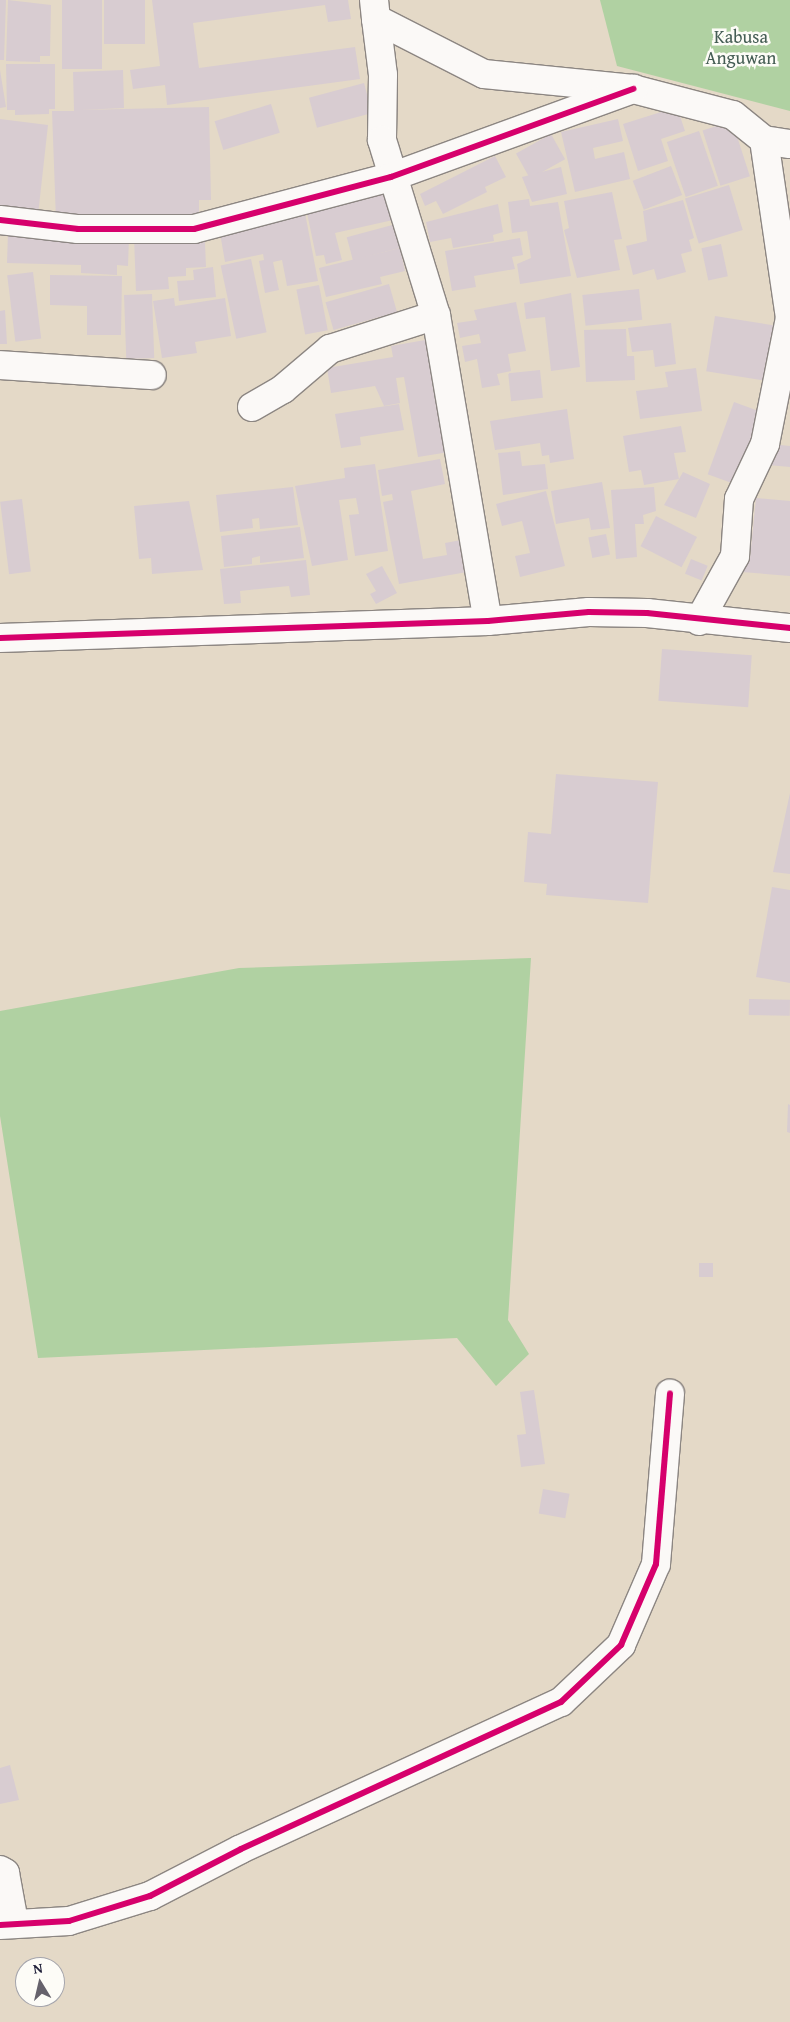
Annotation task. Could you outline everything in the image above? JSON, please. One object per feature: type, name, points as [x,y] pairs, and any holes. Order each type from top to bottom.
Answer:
[{"type":"street","points":[[375,10],[484,74],[633,89],[734,115],[777,142],[790,318],[765,444],[739,498],[735,556],[699,621]]},
{"type":"street","points":[[375,10],[383,75],[382,140],[390,177],[436,316],[488,621]]},
{"type":"street","points":[[0,220],[78,229],[194,229],[390,177],[633,89]]},
{"type":"street","points":[[252,407],[283,389],[330,349],[436,316]]},
{"type":"street","points":[[0,365],[152,374]]},
{"type":"street","points":[[0,638],[488,621],[589,612],[647,613],[699,621],[790,628]]},
{"type":"street","points":[[0,1870],[4,1873],[7,1923],[38,1926],[69,1921],[150,1896],[241,1849],[560,1702],[621,1644],[656,1564],[670,1394]]},
{"type":"green space","name":"Kabusa Anguwan","points":[[600,0],[790,0],[790,111],[617,66]]},
{"type":"green space","points":[[531,958],[508,1320],[529,1354],[496,1386],[457,1338],[38,1358],[0,1116],[0,1011],[239,968]]},
{"type":"building","points":[[0,0],[6,0],[4,60],[0,60]]},
{"type":"building","points":[[8,0],[51,5],[50,56],[40,56],[40,62],[6,61]]},
{"type":"building","points":[[62,0],[102,0],[102,69],[62,69]]},
{"type":"building","points":[[104,0],[145,0],[145,44],[104,44]]},
{"type":"building","points":[[152,0],[348,0],[351,19],[328,22],[325,5],[193,23],[199,68],[355,47],[360,79],[167,105],[165,85],[133,89],[130,70],[160,66]]},
{"type":"building","points":[[6,64],[55,64],[55,109],[49,109],[49,114],[15,115],[15,110],[7,110]]},
{"type":"building","points":[[0,70],[6,107],[0,108]]},
{"type":"building","points":[[123,70],[124,108],[81,110],[209,107],[211,200],[199,200],[199,216],[56,220],[52,111],[74,111],[73,72]]},
{"type":"building","points":[[364,83],[372,113],[317,128],[309,98]]},
{"type":"building","points":[[271,104],[280,133],[223,150],[215,121]]},
{"type":"building","points":[[677,107],[685,131],[661,139],[668,161],[638,171],[623,124]]},
{"type":"building","points":[[0,119],[48,125],[38,215],[0,210]]},
{"type":"building","points":[[618,119],[623,141],[593,148],[595,159],[624,152],[630,179],[575,192],[561,132]]},
{"type":"building","points":[[732,121],[750,176],[720,186],[703,131]]},
{"type":"building","points":[[699,131],[718,186],[686,197],[667,142]]},
{"type":"building","points":[[551,134],[565,159],[530,179],[516,153]]},
{"type":"building","points":[[495,156],[506,177],[485,187],[487,192],[443,214],[436,201],[425,206],[420,194]]},
{"type":"building","points":[[671,166],[682,195],[644,210],[633,181]]},
{"type":"building","points":[[561,167],[567,194],[532,202],[522,177]]},
{"type":"building","points":[[729,185],[743,230],[699,243],[685,198]]},
{"type":"building","points":[[386,188],[393,220],[335,233],[342,260],[326,264],[324,255],[316,256],[307,213],[332,207],[330,200]]},
{"type":"building","points":[[612,192],[622,239],[614,240],[620,270],[577,278],[564,230],[569,228],[564,201]]},
{"type":"building","points":[[529,199],[530,206],[558,202],[571,276],[520,284],[517,264],[531,258],[527,231],[512,233],[508,202]]},
{"type":"building","points":[[683,200],[694,238],[689,240],[692,251],[681,254],[686,272],[657,280],[654,269],[633,275],[626,246],[647,241],[643,211]]},
{"type":"building","points":[[498,204],[503,232],[493,235],[494,241],[453,248],[451,238],[430,242],[426,222]]},
{"type":"building","points":[[305,213],[318,281],[287,286],[282,260],[273,262],[279,290],[265,293],[259,261],[264,260],[263,254],[225,262],[220,233]]},
{"type":"building","points":[[396,224],[402,247],[353,260],[347,237]]},
{"type":"building","points":[[8,233],[129,237],[128,266],[117,265],[117,275],[81,273],[81,265],[7,263]]},
{"type":"building","points":[[195,233],[195,243],[205,242],[206,267],[186,268],[186,276],[168,277],[169,289],[136,291],[134,237]]},
{"type":"building","points":[[520,238],[523,255],[512,257],[515,269],[474,276],[476,287],[452,291],[445,251]]},
{"type":"building","points":[[721,244],[728,276],[708,280],[701,248]]},
{"type":"building","points":[[400,248],[405,271],[380,277],[382,284],[326,297],[319,268]]},
{"type":"building","points":[[251,259],[267,332],[236,339],[221,265]]},
{"type":"building","points":[[213,267],[216,297],[179,301],[177,281],[194,280],[193,270]]},
{"type":"building","points":[[33,272],[41,339],[15,342],[7,275]]},
{"type":"building","points":[[50,275],[122,276],[121,335],[87,335],[87,306],[50,305]]},
{"type":"building","points":[[389,284],[397,312],[334,330],[326,302]]},
{"type":"building","points":[[319,285],[328,330],[305,335],[296,289]]},
{"type":"building","points":[[639,289],[642,320],[586,326],[582,295]]},
{"type":"building","points":[[571,293],[580,367],[551,371],[545,317],[526,319],[524,303]]},
{"type":"building","points":[[152,294],[154,358],[126,359],[124,295]]},
{"type":"building","points":[[174,298],[175,306],[225,298],[231,336],[195,342],[197,353],[162,358],[153,301]]},
{"type":"building","points":[[516,302],[526,351],[508,354],[511,371],[497,374],[500,385],[482,388],[477,359],[465,362],[462,346],[481,343],[479,334],[460,338],[457,323],[477,320],[474,310]]},
{"type":"building","points":[[5,310],[7,344],[0,344],[0,311]]},
{"type":"building","points":[[715,316],[779,326],[770,381],[706,371]]},
{"type":"building","points":[[671,323],[676,364],[655,367],[653,350],[632,352],[628,328]]},
{"type":"building","points":[[626,329],[627,356],[634,356],[635,380],[586,382],[584,330]]},
{"type":"building","points":[[431,339],[449,452],[418,457],[404,377],[396,378],[400,403],[384,406],[375,386],[331,393],[327,368],[393,357],[391,346]]},
{"type":"building","points":[[696,368],[702,411],[640,419],[636,391],[668,387],[665,372]]},
{"type":"building","points":[[540,370],[543,398],[511,401],[508,373]]},
{"type":"building","points":[[734,402],[764,413],[738,485],[708,474]]},
{"type":"building","points":[[399,404],[404,430],[360,437],[361,445],[341,448],[335,414]]},
{"type":"building","points":[[567,409],[574,459],[550,463],[549,455],[542,456],[540,443],[495,450],[490,421]]},
{"type":"building","points":[[681,426],[686,452],[674,453],[679,479],[644,485],[641,470],[629,472],[623,436]]},
{"type":"building","points":[[771,444],[790,446],[790,467],[768,465]]},
{"type":"building","points":[[520,451],[522,466],[545,464],[548,489],[503,495],[498,453]]},
{"type":"building","points":[[440,459],[445,484],[411,491],[423,559],[447,555],[445,543],[461,540],[467,572],[399,584],[383,502],[393,500],[392,494],[382,496],[378,470]]},
{"type":"building","points":[[375,464],[388,551],[355,556],[349,515],[359,514],[356,498],[339,500],[348,560],[312,566],[295,486],[345,478],[344,468]]},
{"type":"building","points":[[683,472],[710,484],[696,518],[664,505]]},
{"type":"building","points":[[602,482],[610,528],[591,530],[589,518],[556,524],[551,491]]},
{"type":"building","points":[[293,487],[298,525],[260,529],[259,518],[252,519],[253,528],[220,532],[216,495]]},
{"type":"building","points":[[654,487],[656,511],[643,515],[644,524],[635,524],[637,557],[616,559],[611,490]]},
{"type":"building","points":[[546,491],[565,566],[520,577],[515,556],[530,553],[522,521],[502,526],[496,504]]},
{"type":"building","points":[[756,498],[790,501],[790,576],[742,572],[743,558],[750,558]]},
{"type":"building","points":[[22,499],[31,571],[9,574],[0,502]]},
{"type":"building","points":[[189,501],[203,570],[152,574],[151,558],[139,559],[134,506]]},
{"type":"building","points":[[656,516],[697,537],[682,567],[641,546]]},
{"type":"building","points":[[300,527],[304,558],[260,563],[260,556],[252,558],[252,564],[224,567],[221,536]]},
{"type":"building","points":[[606,534],[610,555],[592,558],[588,537]]},
{"type":"building","points":[[691,559],[708,566],[702,581],[685,574]]},
{"type":"building","points":[[306,560],[310,595],[291,597],[289,586],[240,591],[241,603],[224,604],[220,569]]},
{"type":"building","points":[[382,566],[397,593],[376,604],[370,594],[376,591],[366,574]]},
{"type":"building","points":[[662,649],[752,655],[748,707],[658,701]]},
{"type":"building","points":[[556,774],[658,782],[648,903],[546,895],[547,884],[524,882],[528,832],[551,834]]},
{"type":"building","points":[[790,793],[790,874],[773,872]]},
{"type":"building","points":[[772,887],[790,890],[790,983],[756,977]]},
{"type":"building","points":[[749,999],[790,1000],[790,1016],[749,1015]]},
{"type":"building","points":[[788,1104],[790,1105],[790,1133],[787,1132]]},
{"type":"building","points":[[699,1263],[713,1263],[713,1277],[699,1277]]},
{"type":"building","points":[[534,1390],[545,1464],[521,1467],[517,1435],[526,1434],[520,1392]]},
{"type":"building","points":[[543,1489],[570,1494],[565,1518],[539,1514]]},
{"type":"building","points":[[10,1765],[19,1800],[0,1804],[0,1768]]},
{"type":"cycle path","points":[[0,220],[78,229],[194,229],[391,177],[633,89]]},
{"type":"cycle path","points":[[0,638],[488,621],[589,612],[647,613],[790,628]]},
{"type":"cycle path","points":[[0,1925],[69,1921],[150,1896],[241,1849],[561,1702],[621,1645],[656,1564],[670,1394]]}]
